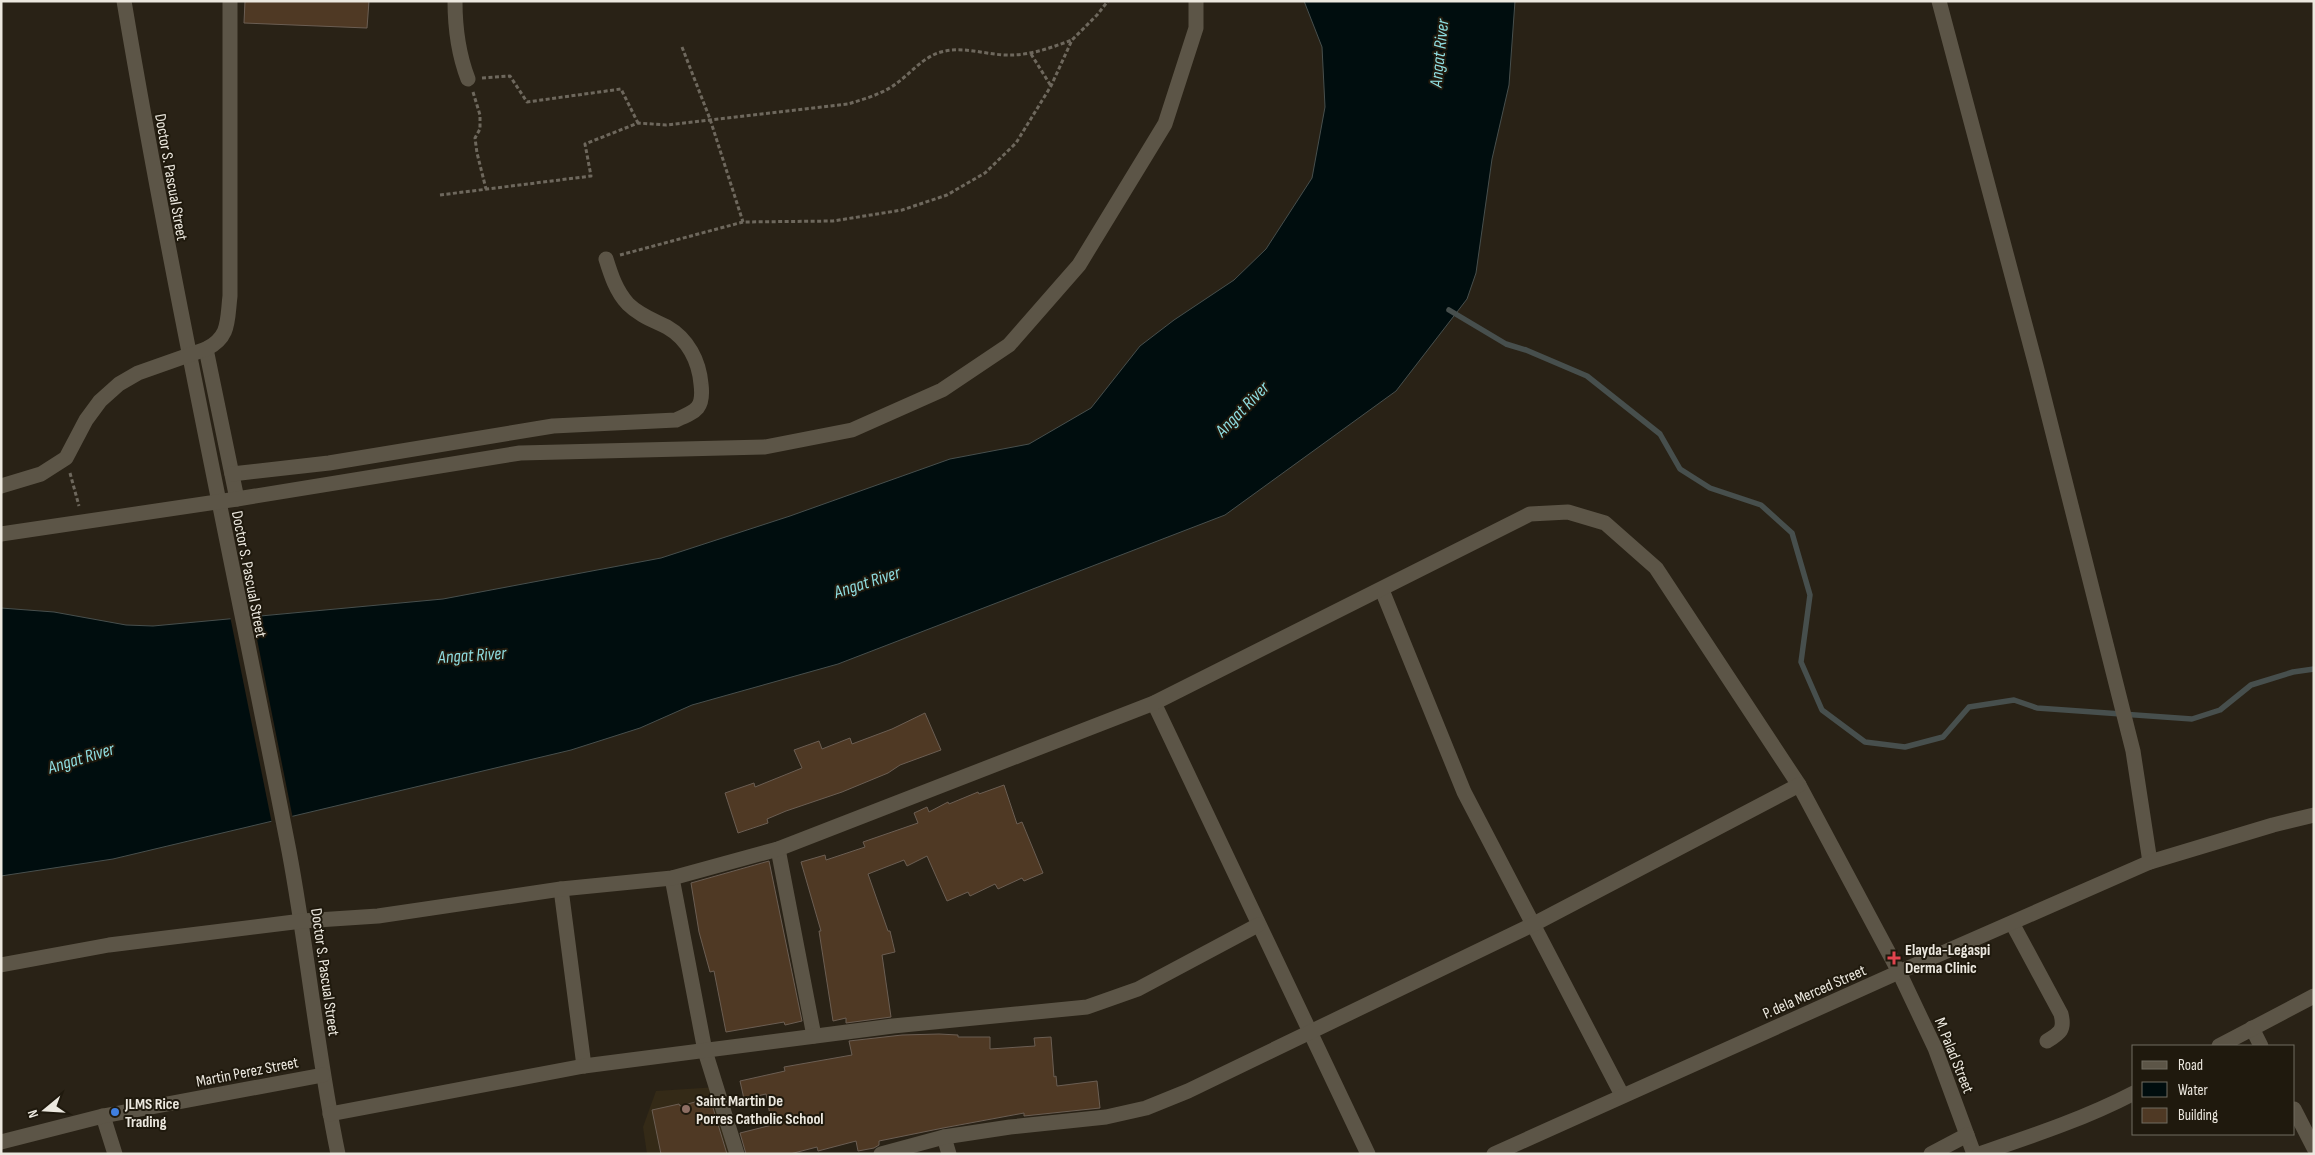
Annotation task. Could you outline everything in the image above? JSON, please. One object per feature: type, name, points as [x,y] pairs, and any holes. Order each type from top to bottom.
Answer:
[{"type":"street","name":"Doctor S. Pascual Street","points":[[124,1],[179,310],[302,921],[323,1075],[338,1154]]},
{"type":"street","points":[[1,486],[40,474],[66,458],[95,408],[119,384],[138,373],[206,350],[215,344],[225,333],[230,296],[230,1]]},
{"type":"street","points":[[454,1],[458,48],[468,79]]},
{"type":"street","points":[[1,534],[237,499],[520,453],[765,447],[852,430],[942,390],[1009,345],[1079,265],[1164,124],[1196,28],[1196,1]]},
{"type":"street","points":[[1939,1],[2036,366],[2133,751],[2150,862]]},
{"type":"street","points":[[232,474],[329,463],[553,426],[676,420],[695,412],[703,398],[700,374],[689,345],[670,329],[643,316],[628,304],[614,284],[606,259]]},
{"type":"street","points":[[206,350],[237,499]]},
{"type":"street","name":"M. Palad Street","points":[[1,965],[109,945],[302,921],[378,916],[561,889],[672,878],[778,849],[1154,704],[1530,514],[1568,512],[1604,523],[1656,568],[1799,785],[1899,972],[1935,1048],[1974,1154]]},
{"type":"street","points":[[1382,590],[1464,792],[1622,1095]]},
{"type":"street","points":[[1154,704],[1368,1154]]},
{"type":"street","points":[[881,1154],[944,1137],[1010,1127],[1089,1119],[1146,1108],[1188,1091],[1534,924],[1799,785]]},
{"type":"street","name":"P. dela Merced Street","points":[[1494,1154],[1622,1095],[2150,862],[2314,815]]},
{"type":"street","points":[[778,849],[814,1036]]},
{"type":"street","points":[[672,878],[705,1051],[737,1154]]},
{"type":"street","points":[[561,889],[584,1066]]},
{"type":"street","points":[[2012,923],[2061,1014],[2064,1025],[2061,1032],[2047,1041]]},
{"type":"street","points":[[330,1114],[584,1066],[814,1036],[1087,1007],[1138,989],[1258,926]]},
{"type":"street","points":[[2221,1045],[2314,996]]},
{"type":"street","points":[[2252,1028],[2260,1045]]},
{"type":"street","name":"Martin Perez Street","points":[[1,1142],[103,1116],[323,1075]]},
{"type":"street","points":[[1979,1154],[2057,1128],[2103,1110],[2132,1094]]},
{"type":"street","points":[[2295,1111],[2314,1148]]},
{"type":"street","points":[[103,1116],[115,1154]]},
{"type":"street","points":[[1931,1154],[1967,1135]]},
{"type":"street","points":[[944,1137],[949,1154]]},
{"type":"path","points":[[606,259],[744,222],[833,221],[902,210],[946,195],[985,173],[1016,144],[1051,86],[1072,40],[1098,15],[1108,1]]},
{"type":"path","points":[[440,195],[590,176],[585,144],[638,123],[666,125],[848,104],[873,96],[896,85],[920,63],[946,52],[959,49],[1005,55],[1031,54],[1072,40]]},
{"type":"path","points":[[682,47],[710,119],[744,222]]},
{"type":"path","points":[[1031,54],[1051,86]]},
{"type":"path","points":[[486,189],[476,153],[475,138],[480,129],[480,115],[468,79],[510,76],[527,102],[621,89],[638,123]]},
{"type":"path","points":[[66,458],[83,521]]},
{"type":"shaded area","name":"Saint Martin De Porres Catholic School","points":[[718,1087],[735,1154],[647,1154],[643,1127],[656,1091]]},
{"type":"water","name":"Angat River","points":[[1304,1],[1515,1],[1509,85],[1492,159],[1476,273],[1467,299],[1396,391],[1225,515],[838,664],[692,705],[640,728],[571,750],[113,859],[1,876],[1,608],[54,612],[126,625],[153,626],[443,599],[661,558],[790,516],[950,459],[1029,444],[1091,408],[1140,346],[1174,320],[1234,280],[1266,249],[1312,178],[1325,107],[1322,47]]},
{"type":"pier","points":[[252,614],[293,819],[272,824],[230,616]]},
{"type":"building","points":[[245,1],[369,1],[367,28],[244,23]]},
{"type":"building","points":[[925,713],[941,750],[900,765],[888,773],[842,792],[786,811],[767,819],[768,823],[738,833],[725,793],[754,783],[755,787],[802,768],[794,750],[819,741],[822,749],[850,738],[852,744],[892,729]]},
{"type":"building","points":[[1004,785],[1017,824],[1022,822],[1043,873],[1024,881],[1022,878],[998,889],[995,884],[970,896],[968,892],[947,901],[927,856],[907,866],[904,860],[868,874],[888,931],[890,931],[895,952],[882,955],[891,1017],[846,1023],[846,1018],[833,1021],[819,931],[821,931],[801,862],[825,855],[826,860],[865,847],[863,842],[918,823],[914,813],[927,807],[929,812],[948,802],[949,804],[978,792],[979,794]]},
{"type":"building","points":[[769,861],[802,1021],[785,1025],[784,1022],[726,1032],[714,971],[710,972],[699,932],[691,883]]},
{"type":"building","points":[[902,1035],[958,1035],[958,1037],[990,1037],[990,1049],[1035,1046],[1034,1038],[1051,1037],[1054,1077],[1056,1076],[1057,1086],[1097,1081],[1100,1108],[1024,1116],[1024,1113],[879,1141],[879,1145],[874,1148],[858,1151],[856,1141],[818,1151],[817,1147],[790,1154],[746,1154],[740,1133],[772,1125],[766,1094],[744,1099],[740,1081],[785,1071],[784,1067],[852,1055],[849,1041]]},
{"type":"building","name":"Saint Martin De Porres Catholic School","points":[[710,1098],[727,1154],[661,1154],[652,1110],[679,1104],[680,1106]]},
{"type":"waterway","points":[[1449,310],[1506,344],[1526,350],[1587,376],[1660,434],[1680,469],[1710,488],[1761,505],[1792,533],[1810,595],[1801,662],[1822,710],[1865,742],[1905,747],[1943,737],[1969,707],[2014,700],[2037,708],[2192,719],[2220,710],[2251,685],[2293,672],[2314,669]]},
{"type":"place","name":"Elayda-Legaspi Derma Clinic","points":[[1894,958]]},
{"type":"place","name":"Saint Martin De Porres Catholic School","points":[[686,1109]]},
{"type":"place","name":"JLMS Rice Trading","points":[[115,1112]]}]
